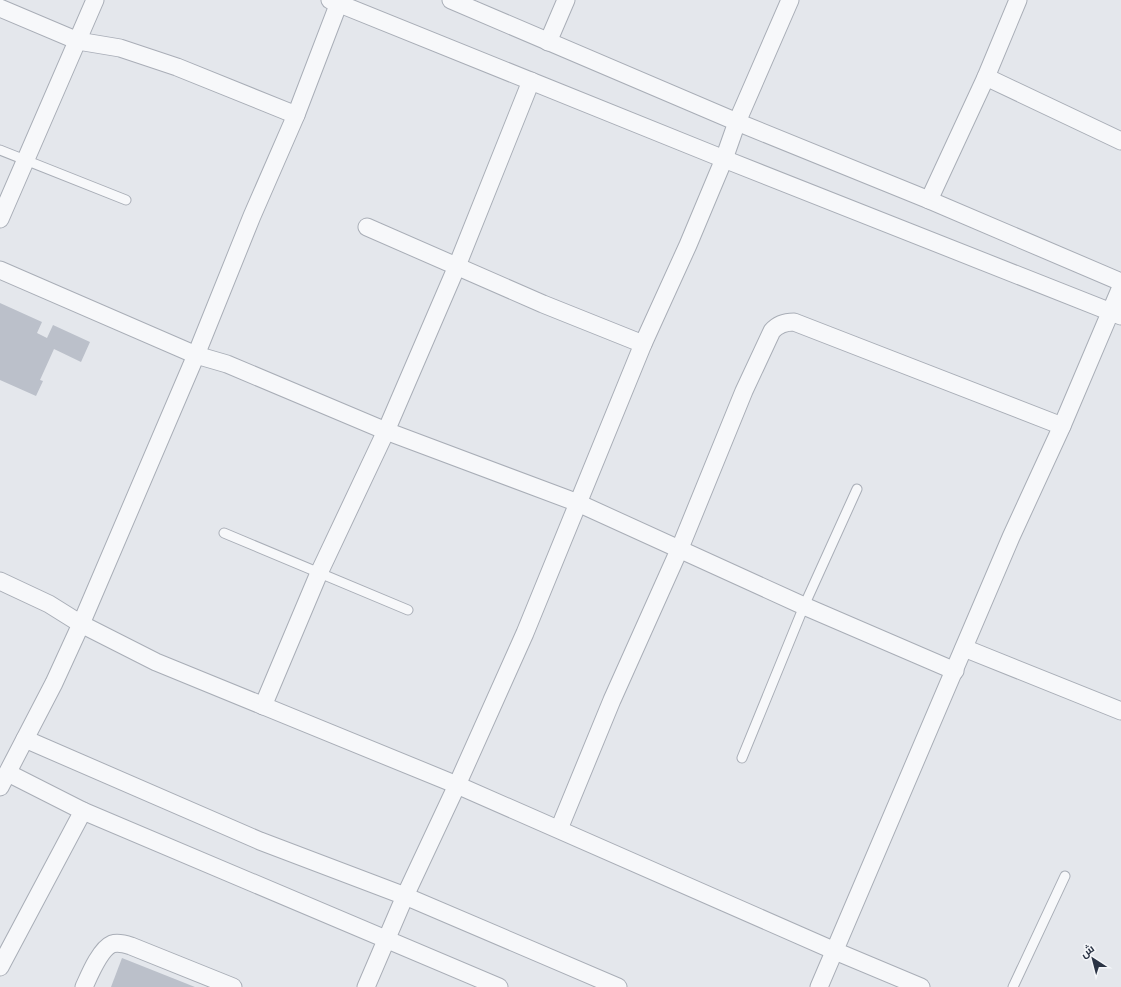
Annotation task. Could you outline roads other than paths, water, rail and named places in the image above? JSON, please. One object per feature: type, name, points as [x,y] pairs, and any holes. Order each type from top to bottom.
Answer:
[{"type":"street","points":[[0,219],[95,0]]},
{"type":"street","points":[[451,0],[737,122],[929,200],[1121,282]]},
{"type":"street","points":[[548,42],[566,0]]},
{"type":"street","points":[[366,987],[405,896],[525,633],[643,344],[688,245],[724,159],[737,122],[790,0]]},
{"type":"street","points":[[929,200],[986,76],[1018,0]]},
{"type":"street","points":[[499,987],[83,811],[4,780],[54,683],[81,624],[196,355],[252,216],[296,115],[336,1],[724,159],[1116,314]]},
{"type":"street","points":[[0,8],[78,40],[120,48],[177,67],[296,115]]},
{"type":"street","points":[[986,76],[1121,141]]},
{"type":"street","points":[[263,706],[320,573],[386,431],[457,266],[531,81]]},
{"type":"street","points":[[367,227],[544,304],[643,344]]},
{"type":"street","points":[[0,270],[196,355],[227,364],[386,431],[578,503],[680,548],[804,606],[955,671]]},
{"type":"street","points":[[819,987],[1012,537],[1062,426],[1116,314],[1121,287]]},
{"type":"street","points":[[559,828],[612,700],[680,548],[744,391],[775,327],[786,322],[794,322],[1062,426]]},
{"type":"street","points":[[0,581],[49,604],[81,624],[156,662],[457,784],[834,951],[921,987]]},
{"type":"street","points":[[964,648],[1121,711]]},
{"type":"street","points":[[25,739],[260,841],[405,896],[618,987]]},
{"type":"street","points":[[0,967],[83,811]]},
{"type":"street","points":[[84,987],[103,952],[112,944],[120,943],[132,946],[233,987]]},
{"type":"lane","points":[[0,150],[126,200]]},
{"type":"lane","points":[[742,758],[804,606],[857,489]]},
{"type":"lane","points":[[224,533],[408,610]]},
{"type":"lane","points":[[1013,987],[1065,876]]}]
